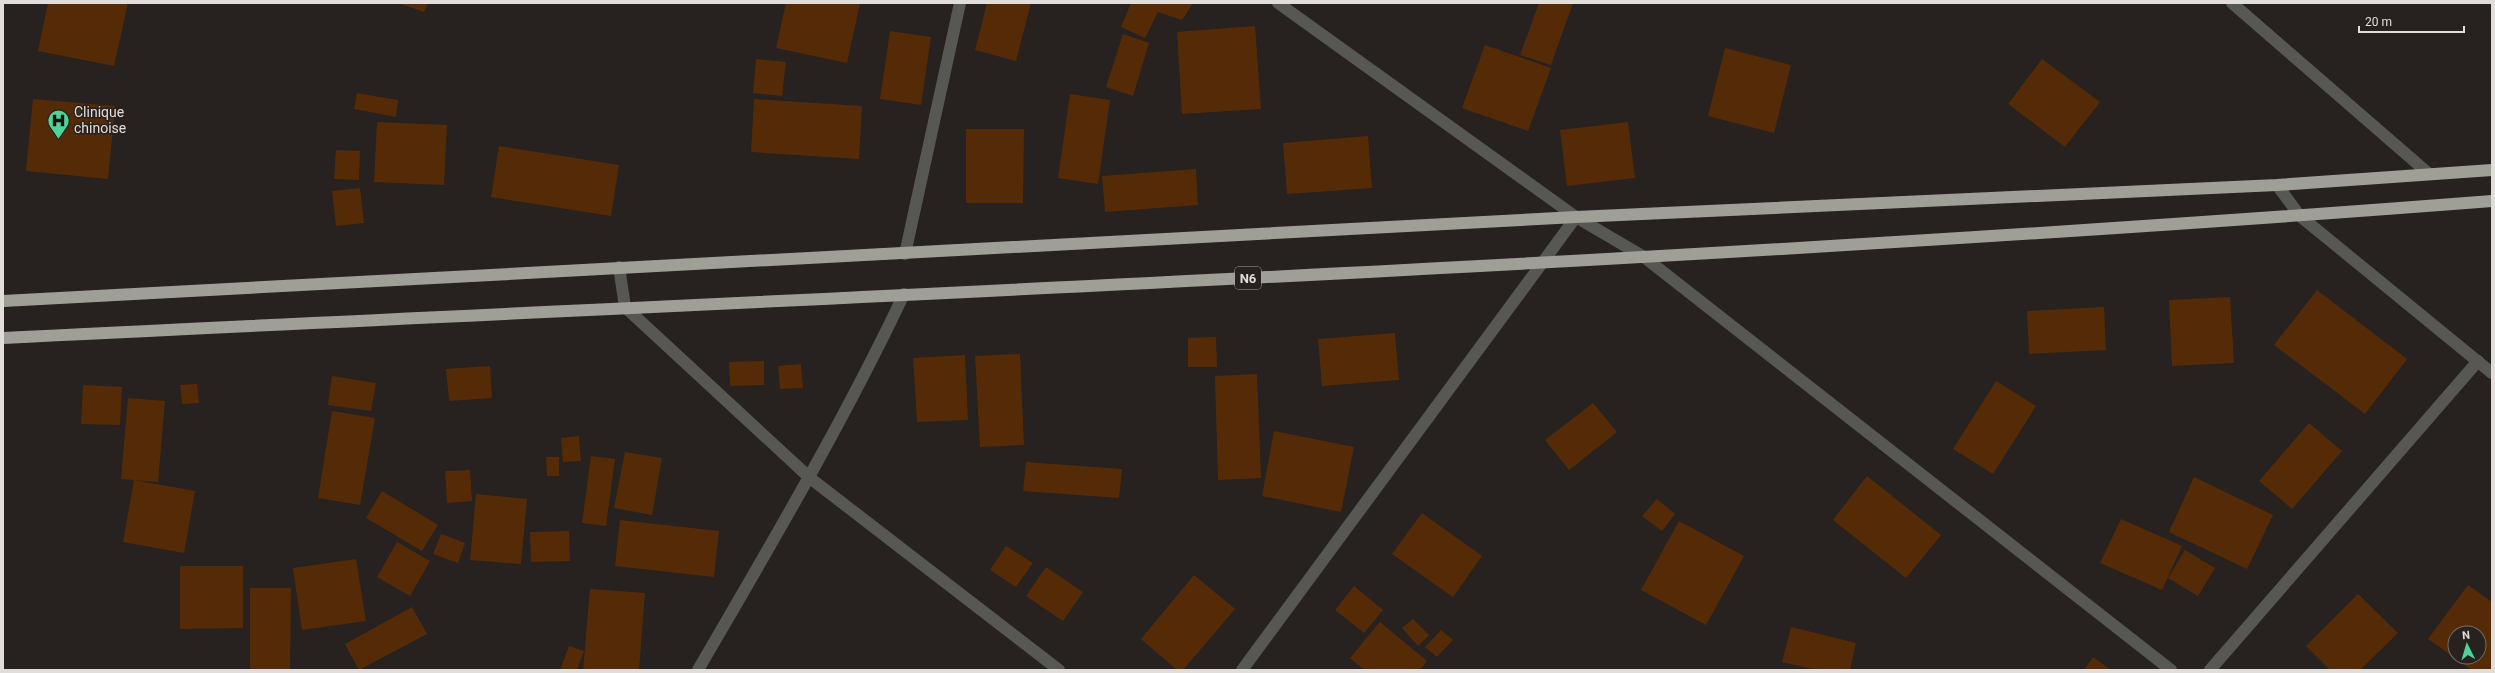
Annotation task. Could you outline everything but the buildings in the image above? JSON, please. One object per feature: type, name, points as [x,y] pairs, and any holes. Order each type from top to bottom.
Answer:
[{"type":"highway","points":[[3,301],[1576,217],[2277,185],[2428,173],[2492,170]]},
{"type":"highway","name":"N6","points":[[3,338],[1544,264],[2300,216],[2492,201]]},
{"type":"street","points":[[905,254],[960,3]]},
{"type":"street","points":[[1278,3],[1576,217],[1644,257],[2171,670]]},
{"type":"street","points":[[2232,3],[2428,173]]},
{"type":"street","points":[[2277,185],[2300,216],[2492,373]]},
{"type":"street","points":[[1242,670],[1544,264],[1576,217]]},
{"type":"street","points":[[620,267],[625,308],[810,478],[1059,670]]},
{"type":"street","points":[[698,670],[810,478],[877,350],[904,294]]},
{"type":"street","points":[[2210,670],[2478,361]]},
{"type":"place","name":"Clinique chinoise","points":[[58,140]]}]
